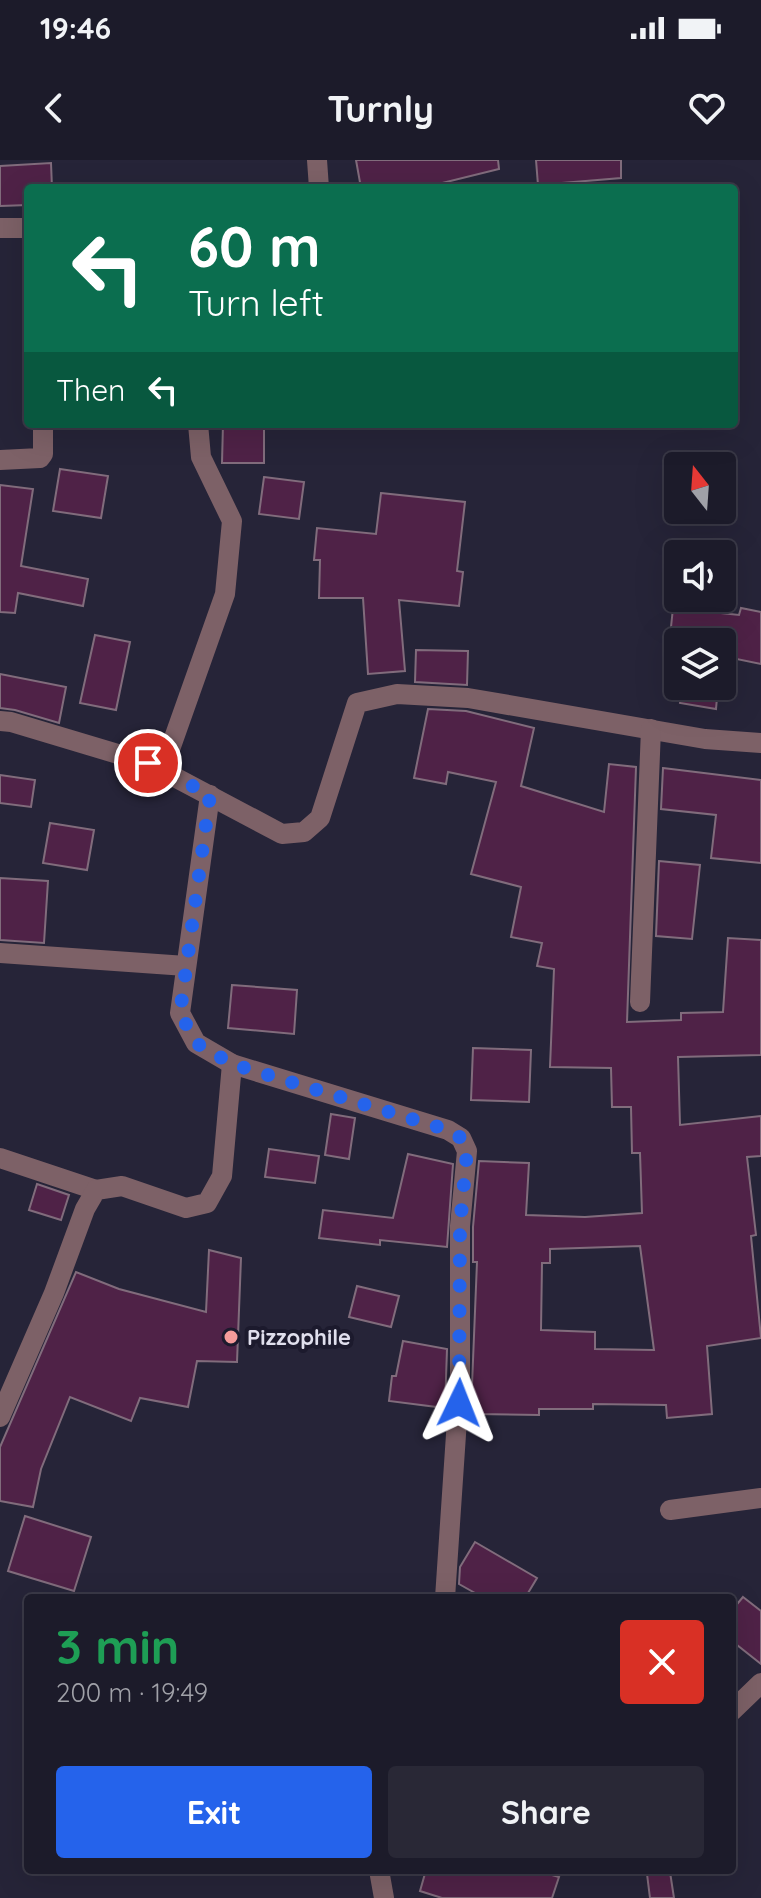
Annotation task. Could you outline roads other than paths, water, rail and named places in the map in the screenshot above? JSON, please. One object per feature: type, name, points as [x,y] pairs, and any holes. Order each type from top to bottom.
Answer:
[{"type":"street","points":[[317,160],[319,184]]},
{"type":"street","points":[[0,228],[24,228]]},
{"type":"street","points":[[0,460],[40,458],[43,454],[43,428]]},
{"type":"street","points":[[163,769],[225,594],[232,521],[201,457],[198,428]]},
{"type":"street","points":[[0,721],[163,769],[240,814],[282,834],[304,832],[320,818],[357,703],[397,694],[468,698],[705,739],[761,743]]},
{"type":"street","points":[[640,1002],[651,729]]},
{"type":"street","points":[[210,795],[180,1013],[196,1043],[232,1064],[448,1130],[461,1138],[467,1151],[460,1226],[460,1375],[445,1594]]},
{"type":"street","points":[[0,953],[186,966]]},
{"type":"street","points":[[0,1158],[96,1190],[122,1186],[186,1208],[207,1203],[222,1176],[232,1064]]},
{"type":"street","points":[[0,1417],[54,1293],[85,1209],[96,1190]]},
{"type":"street","points":[[670,1510],[761,1498]]},
{"type":"street","points":[[736,1707],[761,1683]]},
{"type":"street","points":[[380,1874],[384,1898]]},
{"type":"place","name":"Pizzophile","points":[[231,1337]]}]
